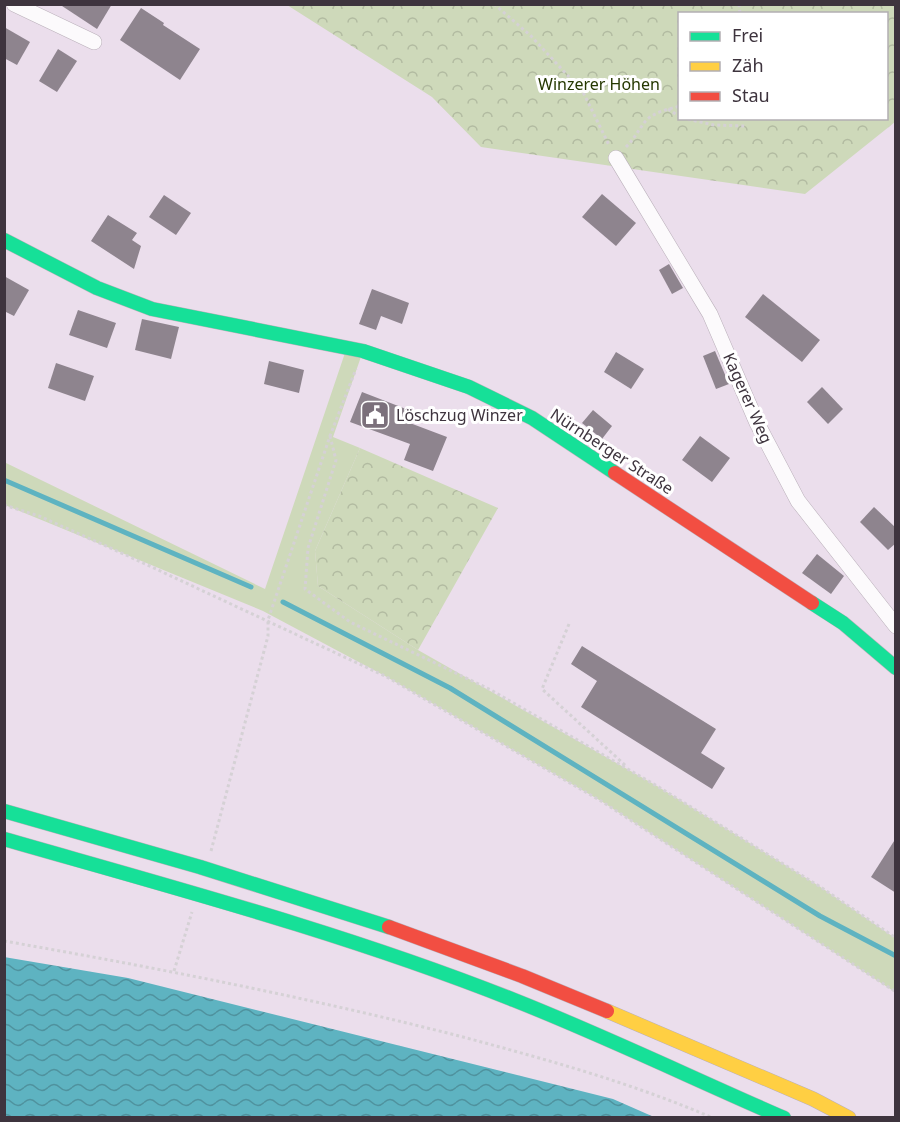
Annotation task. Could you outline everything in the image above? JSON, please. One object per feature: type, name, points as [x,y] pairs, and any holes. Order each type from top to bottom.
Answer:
[{"type":"main road","name":"Nürnberger Straße","points":[[4,240],[97,288],[152,309],[363,351],[469,387],[532,418],[843,623],[896,668]]},
{"type":"main road","points":[[4,811],[139,849],[394,929],[523,976],[802,1095],[849,1118]]},
{"type":"main road","points":[[4,839],[372,949],[514,1000],[784,1118]]},
{"type":"street","points":[[15,4],[94,42]]},
{"type":"street","name":"Kagerer Weg","points":[[616,158],[710,315],[757,423],[798,501],[896,626]]},
{"type":"path","points":[[494,4],[531,36],[583,92],[616,158],[635,138],[645,120],[678,106]]},
{"type":"path","points":[[668,109],[678,116]]},
{"type":"path","points":[[690,120],[714,125],[745,126]]},
{"type":"path","points":[[211,852],[268,636],[268,620],[330,436],[363,351]]},
{"type":"path","points":[[330,436],[336,460],[308,548],[305,588],[350,622],[491,690],[631,771],[819,886],[896,938]]},
{"type":"path","points":[[4,505],[61,526],[385,676],[601,801],[896,992]]},
{"type":"path","points":[[569,624],[542,689],[631,771]]},
{"type":"path","points":[[174,971],[193,910]]},
{"type":"path","points":[[4,941],[174,971],[395,1020],[547,1059],[612,1079],[676,1101],[713,1118]]},
{"type":"green space","name":"Winzerer Höhen","points":[[287,5],[895,5],[895,122],[805,194],[481,147],[432,97]]},
{"type":"green space","points":[[347,347],[363,351],[333,437],[360,448],[315,551],[318,586],[418,650],[657,786],[819,886],[895,938],[895,992],[601,801],[385,676],[263,611],[5,505],[4,462],[265,589]]},
{"type":"green space","points":[[360,448],[498,508],[418,650],[318,586],[315,551]]},
{"type":"water","points":[[4,957],[128,978],[613,1099],[654,1117],[5,1117]]},
{"type":"building","points":[[59,4],[112,4],[97,29]]},
{"type":"building","points":[[141,8],[200,49],[180,80],[120,40]]},
{"type":"building","points":[[4,27],[30,42],[17,65],[4,58]]},
{"type":"building","points":[[58,49],[77,61],[57,92],[39,81]]},
{"type":"building","points":[[602,194],[636,223],[616,246],[582,217]]},
{"type":"building","points":[[164,195],[191,213],[176,235],[149,217]]},
{"type":"building","points":[[108,215],[137,233],[132,240],[141,246],[134,269],[91,241]]},
{"type":"building","points":[[669,264],[683,288],[672,294],[659,270]]},
{"type":"building","points":[[4,276],[29,290],[14,316],[4,311]]},
{"type":"building","points":[[372,289],[409,303],[402,324],[381,316],[376,330],[359,324]]},
{"type":"building","points":[[763,294],[820,340],[802,362],[745,317]]},
{"type":"building","points":[[78,310],[116,323],[107,348],[69,335]]},
{"type":"building","points":[[142,319],[179,327],[171,359],[135,350]]},
{"type":"building","points":[[715,351],[729,384],[716,389],[703,356]]},
{"type":"building","points":[[616,352],[644,369],[631,389],[604,372]]},
{"type":"building","points":[[269,361],[304,370],[299,393],[264,384]]},
{"type":"building","points":[[56,363],[94,376],[85,401],[48,388]]},
{"type":"building","points":[[822,387],[843,409],[828,424],[807,402]]},
{"type":"building","points":[[362,392],[406,409],[402,420],[447,437],[433,471],[404,460],[410,444],[350,422]]},
{"type":"building","points":[[593,410],[612,426],[602,439],[582,423]]},
{"type":"building","points":[[700,436],[730,458],[712,482],[682,460]]},
{"type":"building","points":[[874,507],[896,528],[896,543],[888,550],[860,522]]},
{"type":"building","points":[[817,554],[844,576],[831,594],[802,573]]},
{"type":"building","points":[[582,646],[716,729],[701,753],[725,768],[712,789],[581,707],[597,681],[571,664]]},
{"type":"building","points":[[896,838],[896,893],[871,877]]},
{"type":"waterway","points":[[4,480],[251,587]]},
{"type":"waterway","points":[[283,602],[450,688],[820,916],[896,956]]},
{"type":"traffic: fast","points":[[4,240],[97,288],[152,309],[363,351],[469,387],[532,418],[615,473]]},
{"type":"traffic: fast","points":[[812,603],[843,623],[896,668]]},
{"type":"traffic: fast","points":[[4,811],[200,867],[389,927]]},
{"type":"traffic: fast","points":[[4,839],[261,913],[451,976],[582,1028],[784,1118]]},
{"type":"traffic: slow","points":[[607,1011],[813,1099],[849,1118]]},
{"type":"traffic: jam","points":[[615,473],[812,603]]},
{"type":"traffic: jam","points":[[389,927],[522,976],[607,1011]]},
{"type":"place","name":"Löschzug Winzer","points":[[375,415]]}]
